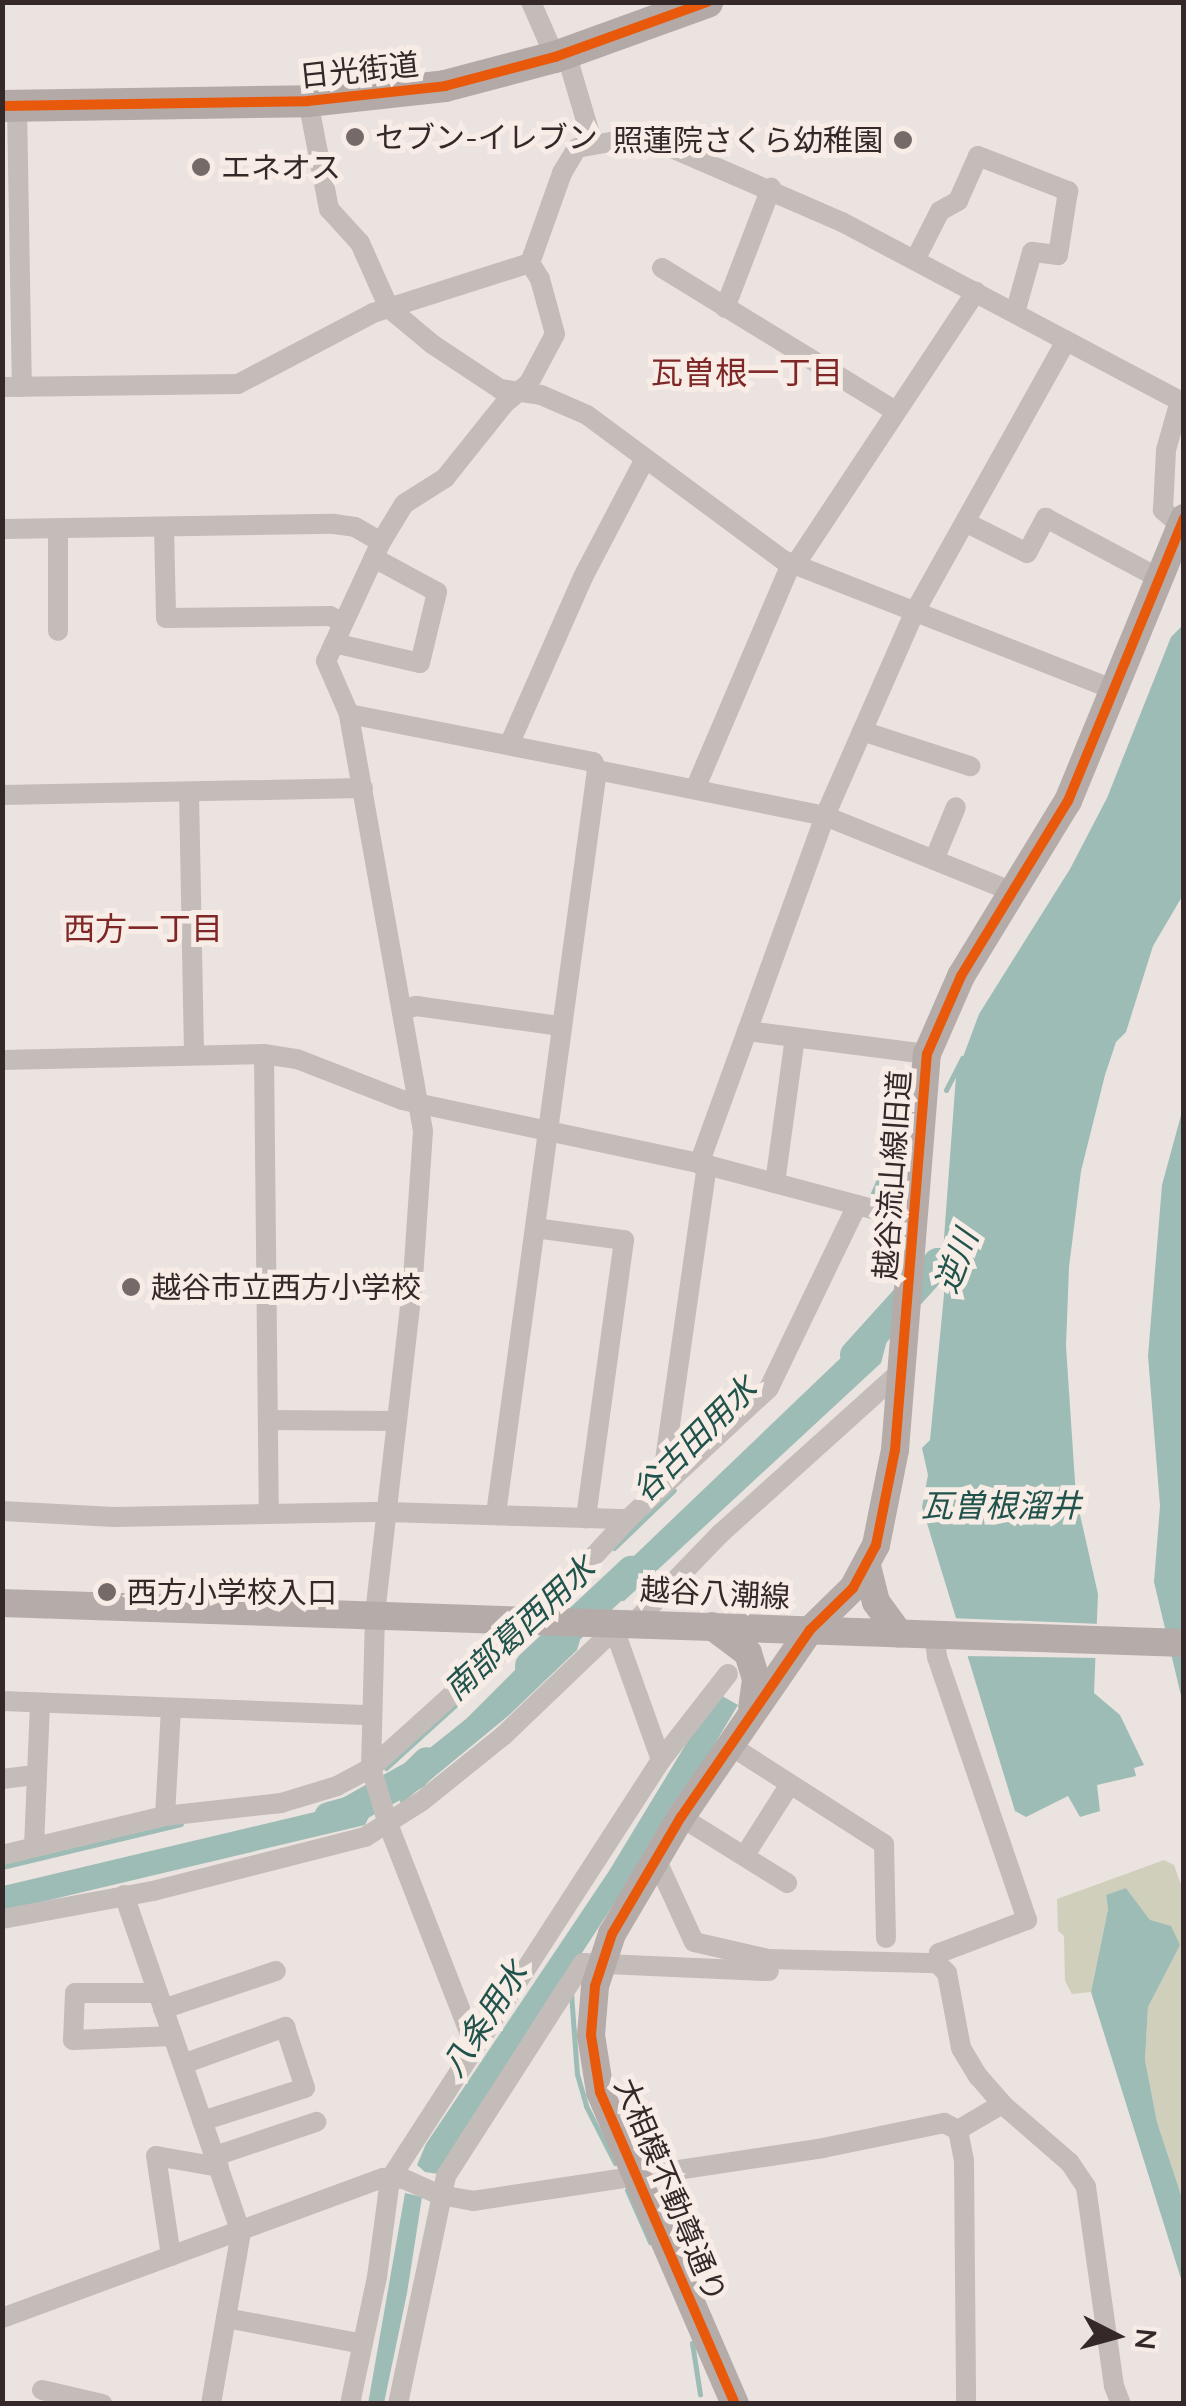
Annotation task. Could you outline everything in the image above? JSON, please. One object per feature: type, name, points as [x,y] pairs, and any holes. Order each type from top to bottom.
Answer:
[{"type":"main road","name":"日光街道","points":[[10,106],[308,101],[445,86],[560,55],[707,2]]},
{"type":"street","points":[[530,2],[560,55],[593,144]]},
{"type":"street","points":[[308,101],[330,208],[360,243],[389,308],[500,390],[541,395],[586,416],[793,564],[1114,690]]},
{"type":"street","points":[[10,106],[12,387],[238,384],[354,320],[530,263]]},
{"type":"street","points":[[530,263],[562,173],[577,148],[644,136],[660,140],[771,188],[915,260],[1182,402],[1166,450],[1163,510],[1182,522]]},
{"type":"street","points":[[915,260],[940,212],[958,201],[978,156],[1068,191],[1058,255],[1032,252],[1014,314]]},
{"type":"street","points":[[724,308],[771,188]]},
{"type":"street","points":[[475,2047],[388,1824],[372,1768],[375,1614],[413,1278],[423,1130],[349,714],[326,661],[377,550],[404,504],[445,478],[529,383],[555,334],[540,280],[530,263]]},
{"type":"street","points":[[662,268],[894,410]]},
{"type":"street","points":[[695,789],[793,564],[976,292]]},
{"type":"street","points":[[661,1488],[703,1165],[747,1032],[825,816],[914,612],[1066,341]]},
{"type":"street","points":[[508,745],[583,577],[646,458]]},
{"type":"street","points":[[965,522],[1026,553],[1046,518],[1159,578]]},
{"type":"street","name":"越谷流山線旧道","points":[[810,1630],[853,1588],[867,1566],[888,1504],[903,1369],[926,1054],[949,998],[1068,800],[1182,522]]},
{"type":"street","points":[[2,529],[355,526],[377,550],[436,592],[420,663],[334,643]]},
{"type":"street","points":[[164,527],[166,618],[330,616],[343,623]]},
{"type":"street","points":[[58,529],[58,631]]},
{"type":"street","points":[[349,714],[593,762],[597,770],[496,1514]]},
{"type":"street","points":[[862,732],[970,766]]},
{"type":"street","points":[[597,770],[825,816],[1013,892]]},
{"type":"street","points":[[2,794],[363,788]]},
{"type":"street","points":[[189,792],[194,1055]]},
{"type":"street","points":[[934,860],[956,808]]},
{"type":"street","points":[[402,1010],[416,1006],[562,1026]]},
{"type":"street","points":[[747,1032],[926,1054]]},
{"type":"street","points":[[776,1183],[795,1038]]},
{"type":"street","points":[[264,1054],[269,1512]]},
{"type":"street","points":[[2,1060],[264,1054],[323,1066],[420,1104],[703,1165],[913,1220]]},
{"type":"street","points":[[2,1855],[165,1816],[281,1803],[337,1786],[372,1768],[537,1619],[628,1519],[769,1388],[857,1204]]},
{"type":"street","points":[[535,1228],[624,1240],[586,1518]]},
{"type":"street","points":[[2,1919],[124,1895],[364,1836],[388,1824],[504,1735],[903,1369]]},
{"type":"street","points":[[269,1420],[397,1421]]},
{"type":"street","points":[[2,1511],[114,1517],[386,1512],[628,1519]]},
{"type":"street","points":[[867,1566],[876,1602],[899,1634]]},
{"type":"street","name":"越谷八潮線","points":[[2,1604],[1184,1643]]},
{"type":"street","points":[[624,1624],[662,1760]]},
{"type":"street","points":[[712,1626],[738,1642],[754,1666],[752,1709]]},
{"type":"street","name":"大相模不動尊通り","points":[[735,2404],[600,2092],[592,2059],[592,2011],[601,1961],[656,1858],[728,1744],[810,1630]]},
{"type":"street","points":[[936,1964],[939,1954],[1027,1920],[937,1657],[940,1636]]},
{"type":"street","points":[[350,2404],[397,2179],[475,2047],[662,1760],[728,1674]]},
{"type":"street","points":[[2,1701],[371,1715]]},
{"type":"street","points":[[34,1847],[40,1702]]},
{"type":"street","points":[[165,1816],[171,1708]]},
{"type":"street","points":[[728,1744],[884,1844],[886,1938]]},
{"type":"street","points":[[2,1779],[38,1775]]},
{"type":"street","points":[[745,1854],[790,1784]]},
{"type":"street","points":[[681,1817],[786,1883]]},
{"type":"street","points":[[656,1858],[694,1942],[768,1959],[808,1957],[936,1964],[952,1981],[961,2048],[1002,2104],[1070,2163],[1086,2187],[1114,2386],[1121,2404]]},
{"type":"street","points":[[124,1895],[242,2232],[211,2404]]},
{"type":"street","points":[[398,2404],[446,2176],[583,1962],[781,1972],[808,1957]]},
{"type":"street","points":[[173,2036],[73,2040],[75,1993],[161,2001],[276,1972]]},
{"type":"street","points":[[183,2064],[286,2027],[304,2088],[202,2121]]},
{"type":"street","points":[[958,2130],[1002,2104]]},
{"type":"street","points":[[171,2256],[156,2156],[217,2162],[316,2122]]},
{"type":"street","points":[[2,2318],[397,2179],[440,2195],[473,2200],[824,2148],[944,2123],[958,2130]]},
{"type":"street","points":[[958,2130],[966,2216],[964,2403]]},
{"type":"street","points":[[226,2318],[363,2344]]},
{"type":"street","points":[[42,2390],[101,2403]]},
{"type":"green space","points":[[1164,1860],[1174,1865],[1184,1893],[1183,2201],[1157,2122],[1145,2060],[1148,2007],[1180,1944],[1150,1920],[1126,1888],[1106,1896],[1108,1908],[1091,1992],[1072,1994],[1065,1981],[1064,1936],[1058,1931],[1057,1899]]},
{"type":"water","name":"瓦曽根溜井","points":[[1183,625],[1183,895],[1153,946],[1126,1032],[1116,1042],[1105,1075],[1081,1171],[1069,1267],[1066,1346],[1076,1497],[1098,1594],[1094,1693],[1120,1715],[1144,1765],[1134,1768],[1136,1776],[1097,1785],[1100,1811],[1080,1817],[1068,1796],[1026,1817],[1015,1811],[922,1507],[928,1475],[922,1448],[930,1440],[945,1284],[935,1271],[936,1259],[943,1251],[956,1076],[979,1014],[1070,869],[1107,798],[1171,637]]},
{"type":"water","points":[[1183,1108],[1183,1704],[1154,1582],[1160,1506],[1148,1356],[1162,1185]]},
{"type":"water","points":[[884,1325],[889,1333],[881,1363],[624,1601],[590,1598],[870,1330]]},
{"type":"water","points":[[580,1640],[577,1650],[508,1716],[401,1804],[391,1779],[466,1719],[544,1641]]},
{"type":"water","points":[[717,1693],[738,1705],[675,1810],[438,2174],[425,2172],[417,2165],[426,2144],[609,1871]]},
{"type":"water","points":[[362,1792],[369,1817],[365,1825],[3,1911],[3,1886],[336,1807]]},
{"type":"water","points":[[1126,1888],[1150,1920],[1171,1926],[1180,1945],[1148,2007],[1145,2060],[1157,2122],[1183,2201],[1183,2285],[1091,1992],[1108,1909],[1106,1895]]},
{"type":"water","points":[[405,2193],[422,2197],[407,2293],[384,2403],[368,2404]]},
{"type":"pier","points":[[950,1618],[1101,1624],[1099,1658],[962,1656]]},
{"type":"waterway","name":"谷古田用水","points":[[946,1090],[962,1058]]},
{"type":"waterway","name":"谷古田用水","points":[[873,1193],[902,1127]]},
{"type":"waterway","name":"南部葛西用水","points":[[855,1355],[938,1263],[974,1265]]},
{"type":"waterway","name":"谷古田用水","points":[[614,1548],[674,1490]]},
{"type":"waterway","name":"南部葛西用水","points":[[530,1666],[631,1571]]},
{"type":"waterway","name":"谷古田用水","points":[[386,1768],[481,1682]]},
{"type":"waterway","name":"南部葛西用水","points":[[329,1817],[348,1812],[414,1775],[427,1762]]},
{"type":"waterway","name":"谷古田用水","points":[[2,1867],[181,1824]]},
{"type":"waterway","points":[[571,1993],[577,2074],[586,2106],[615,2163]]},
{"type":"waterway","points":[[627,2190],[650,2242]]},
{"type":"waterway","points":[[692,2343],[700,2394]]},
{"type":"cycle path","points":[[2,106],[308,101],[445,86],[555,57],[707,2]]},
{"type":"cycle path","points":[[735,2404],[600,2092],[591,2035],[595,1986],[612,1934],[681,1817],[810,1630],[853,1588],[876,1545],[895,1450],[927,1054],[961,976],[1068,801],[1184,518]]},
{"type":"place","name":"セブン-イレブン","points":[[355,137]]},
{"type":"place","name":"照蓮院さくら幼稚園","points":[[903,140]]},
{"type":"place","name":"エネオス","points":[[201,167]]},
{"type":"place","name":"越谷市立西方小学校","points":[[131,1287]]},
{"type":"place","name":"西方小学校入口","points":[[107,1592]]},
{"type":"district","name":"瓦曽根一丁目","points":[[747,372]]},
{"type":"district","name":"西方一丁目","points":[[143,928]]},
{"type":"water label","name":"逆川","points":[[956,1261]]},
{"type":"water label","name":"八条用水","points":[[484,2019]]}]
